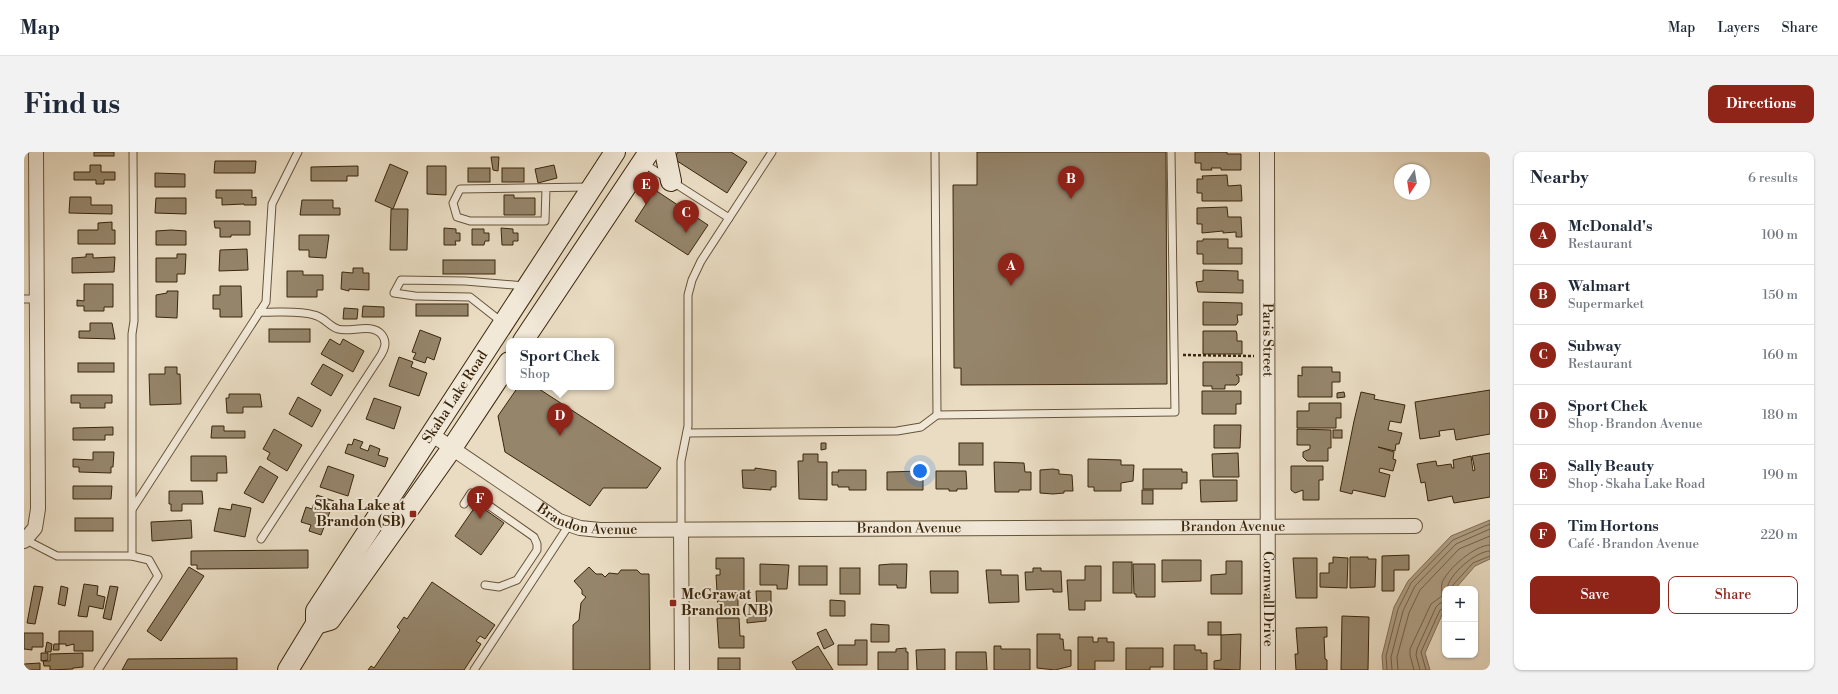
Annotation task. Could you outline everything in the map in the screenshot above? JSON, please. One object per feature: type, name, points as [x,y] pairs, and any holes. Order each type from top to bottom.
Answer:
[{"type":"main road","name":"Skaha Lake Road","points":[[288,670],[316,624],[316,611],[615,152]]},
{"type":"main road","points":[[665,152],[671,181]]},
{"type":"main road","points":[[530,282],[561,257],[612,182],[642,155]]},
{"type":"main road","points":[[525,338],[642,155]]},
{"type":"main road","name":"Skaha Lake Road","points":[[316,624],[330,620],[452,448],[506,367]]},
{"type":"street","points":[[25,540],[35,528],[38,509],[31,299],[36,152]]},
{"type":"street","name":"Paris Street","points":[[1267,152],[1268,527]]},
{"type":"street","name":"Brandon Avenue","points":[[431,434],[540,510],[569,525],[580,528],[600,530],[1415,526]]},
{"type":"street","name":"Cornwall Drive","points":[[1268,527],[1268,670]]},
{"type":"street","points":[[681,529],[682,670]]},
{"type":"lane","points":[[132,556],[132,334],[134,321],[133,152]]},
{"type":"lane","points":[[132,508],[266,302],[272,204],[298,152]]},
{"type":"lane","points":[[681,529],[681,461],[688,426],[688,295],[692,280],[701,261],[772,152]]},
{"type":"lane","points":[[935,152],[937,415]]},
{"type":"lane","points":[[687,433],[897,431],[921,427],[937,415],[1175,412],[1171,152]]},
{"type":"lane","points":[[642,155],[671,181],[729,218]]},
{"type":"lane","points":[[546,188],[545,221],[470,221],[457,217],[453,203],[460,189],[592,187]]},
{"type":"lane","points":[[504,323],[470,297],[415,296],[394,293],[401,280],[530,282]]},
{"type":"lane","points":[[259,312],[310,314],[324,318],[338,329],[372,329],[380,333],[384,339],[385,346],[381,355],[261,539]]},
{"type":"lane","points":[[464,504],[471,493],[534,537],[537,544],[537,550],[517,580],[499,587],[484,585]]},
{"type":"lane","points":[[474,670],[569,525]]},
{"type":"lane","points":[[25,540],[58,556],[132,556],[149,560],[158,576],[98,670]]},
{"type":"path","points":[[1175,355],[1268,356]]},
{"type":"water","points":[[1490,520],[1490,559],[1475,566],[1458,586],[1442,586],[1442,615],[1425,653],[1430,670],[1383,670],[1382,656],[1394,607],[1408,581],[1451,536]]},
{"type":"building","points":[[94,152],[114,152],[114,156],[94,156]]},
{"type":"building","points":[[678,152],[731,152],[747,162],[727,193],[674,159]]},
{"type":"building","points":[[977,152],[1166,152],[1167,384],[961,385],[961,368],[954,368],[953,185],[977,185]]},
{"type":"building","points":[[1195,152],[1227,152],[1227,154],[1241,154],[1241,170],[1221,170],[1221,168],[1211,168],[1212,170],[1201,170],[1201,163],[1195,163]]},
{"type":"building","points":[[491,157],[499,157],[498,171],[493,170]]},
{"type":"building","points":[[215,161],[256,161],[255,173],[214,173]]},
{"type":"building","points":[[390,164],[408,172],[393,209],[375,201]]},
{"type":"building","points":[[90,165],[101,165],[101,172],[115,172],[115,180],[104,180],[104,184],[96,184],[96,180],[74,180],[74,172],[90,172]]},
{"type":"building","points":[[554,165],[557,178],[538,183],[535,169]]},
{"type":"building","points":[[358,166],[358,176],[347,176],[347,181],[311,181],[311,167]]},
{"type":"building","points":[[427,166],[446,166],[446,195],[427,194]]},
{"type":"building","points":[[468,168],[490,168],[490,182],[468,182]]},
{"type":"building","points":[[502,168],[524,168],[524,182],[502,182]]},
{"type":"building","points":[[155,173],[185,174],[185,187],[155,187]]},
{"type":"building","points":[[1227,175],[1228,186],[1241,185],[1242,201],[1202,201],[1202,193],[1197,193],[1197,179],[1203,179],[1202,176]]},
{"type":"building","points":[[216,190],[252,190],[252,198],[256,197],[256,205],[222,205],[222,198],[216,198]]},
{"type":"building","points":[[655,190],[708,225],[688,255],[635,221]]},
{"type":"building","points":[[504,195],[514,195],[514,198],[535,198],[535,215],[504,215]]},
{"type":"building","points":[[70,197],[91,197],[91,205],[112,205],[112,214],[69,213]]},
{"type":"building","points":[[156,198],[186,198],[186,214],[155,213]]},
{"type":"building","points":[[302,200],[333,200],[333,208],[340,208],[340,215],[300,215]]},
{"type":"building","points":[[1227,207],[1228,217],[1241,217],[1242,237],[1236,237],[1236,232],[1223,233],[1223,231],[1202,233],[1202,224],[1197,224],[1197,208]]},
{"type":"building","points":[[391,209],[408,209],[407,250],[390,250]]},
{"type":"building","points":[[214,221],[250,221],[250,235],[231,235],[231,237],[220,237],[220,228],[215,228]]},
{"type":"building","points":[[112,222],[112,230],[115,230],[115,244],[78,244],[78,230],[98,230],[98,223]]},
{"type":"building","points":[[444,228],[456,229],[456,233],[460,233],[460,241],[455,241],[456,245],[444,245]]},
{"type":"building","points":[[501,228],[513,229],[513,233],[518,233],[518,241],[513,241],[513,245],[502,245]]},
{"type":"building","points":[[472,229],[484,229],[484,233],[489,233],[489,241],[485,241],[484,245],[472,245]]},
{"type":"building","points":[[156,231],[186,231],[186,245],[156,245]]},
{"type":"building","points":[[299,235],[329,235],[326,258],[309,257],[309,250],[299,250]]},
{"type":"building","points":[[1203,239],[1228,239],[1228,248],[1242,248],[1242,264],[1203,264],[1203,254],[1197,254],[1197,241],[1203,241]]},
{"type":"building","points":[[247,249],[248,270],[219,271],[220,250]]},
{"type":"building","points":[[86,254],[93,254],[93,258],[115,257],[114,272],[72,273],[72,258],[86,257]]},
{"type":"building","points":[[177,254],[186,254],[185,274],[177,274],[177,282],[156,282],[156,258],[177,258]]},
{"type":"building","points":[[443,260],[495,260],[495,274],[443,274]]},
{"type":"building","points":[[353,268],[363,268],[363,273],[369,273],[369,290],[349,289],[349,291],[341,289],[342,272],[353,273]]},
{"type":"building","points":[[1203,270],[1238,271],[1238,280],[1243,280],[1243,293],[1198,292],[1196,282],[1203,281]]},
{"type":"building","points":[[287,271],[303,271],[303,275],[323,275],[323,290],[317,290],[317,297],[287,297]]},
{"type":"building","points":[[84,284],[113,284],[113,307],[104,307],[104,311],[84,311],[84,306],[77,306],[77,300],[84,301]]},
{"type":"building","points":[[220,286],[241,286],[242,317],[220,317],[220,309],[213,309],[213,295],[220,295]]},
{"type":"building","points":[[167,291],[178,291],[177,318],[156,317],[156,295],[167,293]]},
{"type":"building","points":[[1203,302],[1242,303],[1242,315],[1237,315],[1238,322],[1236,325],[1203,325]]},
{"type":"building","points":[[416,304],[468,304],[468,316],[416,316]]},
{"type":"building","points":[[363,306],[384,307],[384,317],[362,317]]},
{"type":"building","points":[[344,308],[358,309],[357,319],[343,319]]},
{"type":"building","points":[[90,323],[112,323],[115,339],[79,338],[79,331],[90,331]]},
{"type":"building","points":[[269,329],[310,329],[310,342],[269,342]]},
{"type":"building","points":[[420,330],[441,338],[434,360],[427,357],[425,363],[413,359],[416,353],[412,352]]},
{"type":"building","points":[[1203,331],[1236,331],[1237,341],[1242,341],[1242,354],[1203,354]]},
{"type":"building","points":[[330,339],[340,345],[343,339],[364,351],[353,372],[321,354]]},
{"type":"building","points":[[399,357],[413,362],[411,367],[427,373],[419,396],[389,386]]},
{"type":"building","points":[[1203,362],[1242,362],[1242,375],[1236,375],[1239,377],[1239,382],[1236,385],[1225,385],[1225,389],[1212,389],[1212,386],[1203,386]]},
{"type":"building","points":[[78,363],[114,363],[114,372],[78,372]]},
{"type":"building","points":[[323,364],[343,375],[331,396],[311,384]]},
{"type":"building","points":[[165,367],[177,367],[177,374],[180,374],[181,404],[150,405],[149,374],[165,374]]},
{"type":"building","points":[[1302,367],[1332,367],[1332,372],[1340,372],[1340,382],[1332,382],[1332,397],[1298,397],[1298,375],[1302,376]]},
{"type":"building","points":[[516,390],[541,390],[661,468],[647,488],[603,488],[590,506],[505,452],[498,416]]},
{"type":"building","points":[[1490,390],[1490,434],[1456,440],[1454,429],[1439,431],[1440,436],[1420,439],[1415,402]]},
{"type":"building","points":[[1202,391],[1241,391],[1241,404],[1236,404],[1236,414],[1202,414]]},
{"type":"building","points":[[1344,392],[1345,397],[1337,398],[1337,393]]},
{"type":"building","points":[[1361,392],[1375,395],[1374,399],[1405,405],[1401,423],[1390,421],[1388,430],[1402,433],[1399,444],[1396,444],[1395,451],[1378,447],[1394,452],[1393,459],[1396,460],[1393,471],[1380,468],[1379,472],[1390,475],[1385,497],[1353,490],[1352,494],[1340,491]]},
{"type":"building","points":[[229,394],[260,394],[262,407],[243,407],[243,413],[227,413],[226,398],[229,398]]},
{"type":"building","points":[[71,395],[112,395],[112,403],[105,403],[105,408],[80,408],[80,403],[71,403]]},
{"type":"building","points":[[298,397],[321,410],[312,427],[289,414]]},
{"type":"building","points":[[374,398],[401,407],[394,429],[366,419]]},
{"type":"building","points":[[1309,403],[1341,403],[1341,418],[1336,418],[1336,428],[1297,428],[1297,411],[1309,411]]},
{"type":"building","points":[[1214,425],[1241,425],[1240,448],[1214,448]]},
{"type":"building","points":[[212,426],[224,426],[224,431],[245,431],[245,438],[211,438]]},
{"type":"building","points":[[113,427],[113,435],[105,435],[105,440],[73,440],[73,428]]},
{"type":"building","points":[[274,429],[302,445],[287,471],[267,459],[270,453],[263,449]]},
{"type":"building","points":[[1297,429],[1331,430],[1331,448],[1328,448],[1328,461],[1307,461],[1303,457],[1303,452],[1310,449],[1310,445],[1297,445]]},
{"type":"building","points":[[1333,430],[1342,430],[1342,438],[1333,438]]},
{"type":"building","points":[[354,439],[363,442],[360,448],[368,451],[370,445],[380,449],[378,455],[388,458],[385,467],[345,453],[348,444],[352,445]]},
{"type":"building","points":[[821,443],[826,443],[826,449],[821,450]]},
{"type":"building","points":[[959,443],[983,443],[983,465],[959,465]]},
{"type":"building","points":[[93,452],[114,452],[111,473],[79,472],[79,467],[73,467],[73,459],[93,460]]},
{"type":"building","points":[[1238,453],[1239,477],[1213,477],[1212,454]]},
{"type":"building","points":[[1490,453],[1490,497],[1454,503],[1452,496],[1428,501],[1425,482],[1421,483],[1417,464],[1436,461],[1437,466],[1451,464],[1452,468],[1454,468],[1453,460],[1471,456],[1473,471],[1475,470],[1472,456]]},
{"type":"building","points":[[803,454],[818,454],[818,462],[827,462],[827,500],[799,499],[798,461],[803,461]]},
{"type":"building","points":[[191,456],[226,456],[227,473],[217,473],[217,481],[191,481]]},
{"type":"building","points":[[1088,459],[1121,460],[1121,465],[1134,465],[1133,481],[1121,483],[1121,491],[1094,491],[1094,487],[1088,487]]},
{"type":"building","points":[[994,462],[1024,463],[1025,472],[1031,472],[1031,490],[1019,490],[1019,492],[995,492]]},
{"type":"building","points":[[260,466],[278,477],[263,503],[244,493]]},
{"type":"building","points":[[328,466],[354,475],[348,496],[320,487]]},
{"type":"building","points":[[1291,466],[1323,466],[1323,480],[1319,480],[1319,500],[1303,500],[1303,490],[1295,493],[1291,490]]},
{"type":"building","points":[[755,468],[776,471],[776,487],[771,487],[771,490],[743,488],[742,470],[755,470]]},
{"type":"building","points":[[1143,469],[1182,469],[1182,472],[1187,472],[1187,483],[1182,483],[1182,489],[1143,489]]},
{"type":"building","points":[[838,470],[866,470],[866,490],[849,490],[849,487],[838,487],[838,485],[832,485],[832,472],[839,472]]},
{"type":"building","points":[[1040,470],[1059,470],[1059,474],[1072,475],[1073,491],[1064,491],[1064,493],[1053,494],[1040,493]]},
{"type":"building","points":[[923,471],[923,490],[887,490],[887,472]]},
{"type":"building","points":[[936,471],[966,471],[967,489],[949,491],[949,489],[936,489]]},
{"type":"building","points":[[1200,480],[1237,480],[1237,501],[1201,502]]},
{"type":"building","points":[[73,486],[112,486],[111,499],[73,499]]},
{"type":"building","points":[[1142,490],[1153,490],[1153,504],[1142,504]]},
{"type":"building","points":[[169,491],[202,491],[203,504],[182,504],[182,511],[171,511],[171,504],[169,504]]},
{"type":"building","points":[[317,495],[334,501],[321,535],[309,531],[311,525],[301,522],[306,507],[312,509]]},
{"type":"building","points":[[232,504],[251,508],[245,537],[214,531],[219,508],[231,510]]},
{"type":"building","points":[[477,504],[504,523],[481,555],[455,536]]},
{"type":"building","points":[[75,518],[113,518],[113,531],[75,531]]},
{"type":"building","points":[[191,520],[192,538],[152,541],[151,522]]},
{"type":"building","points":[[308,550],[308,568],[197,569],[197,565],[191,565],[191,551]]},
{"type":"building","points":[[1409,555],[1409,570],[1394,570],[1394,591],[1382,591],[1382,556]]},
{"type":"building","points":[[1333,557],[1348,558],[1347,588],[1320,587],[1320,573],[1329,573],[1329,563],[1333,563]]},
{"type":"building","points":[[1350,557],[1368,557],[1368,559],[1376,559],[1375,587],[1350,588]]},
{"type":"building","points":[[716,558],[744,558],[744,594],[738,594],[738,608],[718,609],[716,575],[720,575],[720,569],[716,569]]},
{"type":"building","points":[[1293,558],[1317,558],[1317,598],[1296,598]]},
{"type":"building","points":[[1162,560],[1201,560],[1201,581],[1162,582]]},
{"type":"building","points":[[1226,561],[1242,561],[1242,594],[1211,594],[1211,575],[1226,574]]},
{"type":"building","points":[[1113,562],[1132,562],[1132,593],[1113,593]]},
{"type":"building","points":[[760,564],[789,565],[787,589],[777,589],[777,585],[760,585]]},
{"type":"building","points":[[907,564],[906,588],[897,588],[897,585],[879,585],[879,565]]},
{"type":"building","points":[[1133,564],[1155,564],[1155,597],[1136,597],[1136,594],[1134,594]]},
{"type":"building","points":[[799,566],[827,566],[827,585],[799,585]]},
{"type":"building","points":[[1085,566],[1101,566],[1101,601],[1085,601],[1085,610],[1069,610],[1067,580],[1085,580]]},
{"type":"building","points":[[189,567],[204,576],[161,641],[147,631]]},
{"type":"building","points":[[589,567],[596,574],[602,574],[605,577],[609,573],[618,574],[621,570],[637,570],[641,574],[649,574],[650,670],[573,670],[573,625],[579,620],[581,603],[586,597],[582,594],[582,590],[574,581]]},
{"type":"building","points":[[840,568],[860,568],[860,594],[840,594]]},
{"type":"building","points":[[1033,568],[1041,568],[1041,571],[1061,571],[1062,592],[1053,592],[1053,589],[1026,590],[1025,572],[1033,572]]},
{"type":"building","points":[[986,570],[1001,570],[1001,575],[1018,575],[1019,602],[989,603]]},
{"type":"building","points":[[930,571],[958,571],[958,593],[931,593]]},
{"type":"building","points":[[432,582],[495,625],[485,639],[480,636],[476,641],[481,644],[464,670],[368,670],[371,666],[374,668],[400,630],[397,627],[404,617],[407,619]]},
{"type":"building","points":[[84,584],[98,586],[97,595],[105,597],[103,609],[89,606],[87,617],[78,616]]},
{"type":"building","points":[[34,586],[43,587],[35,624],[27,623]]},
{"type":"building","points":[[61,586],[68,588],[65,606],[58,604]]},
{"type":"building","points":[[110,586],[118,587],[111,620],[103,618]]},
{"type":"building","points":[[756,591],[771,591],[771,609],[757,609]]},
{"type":"building","points":[[830,600],[845,601],[845,616],[830,616]]},
{"type":"building","points":[[747,611],[766,612],[766,621],[747,623]]},
{"type":"building","points":[[1342,616],[1369,617],[1368,670],[1341,670]]},
{"type":"building","points":[[717,618],[739,618],[740,636],[744,636],[744,648],[719,648]]},
{"type":"building","points":[[1208,622],[1221,622],[1221,635],[1208,635]]},
{"type":"building","points":[[871,624],[889,625],[889,642],[871,642]]},
{"type":"building","points":[[1327,627],[1327,637],[1324,637],[1327,670],[1296,670],[1295,654],[1298,654],[1296,628]]},
{"type":"building","points":[[826,629],[834,644],[824,649],[817,633]]},
{"type":"building","points":[[59,631],[93,631],[93,651],[74,651],[74,644],[66,646],[66,644],[59,644]]},
{"type":"building","points":[[24,633],[43,633],[43,647],[32,647],[32,650],[24,649]]},
{"type":"building","points":[[1037,634],[1060,634],[1060,639],[1063,639],[1064,650],[1071,650],[1071,666],[1055,670],[1037,668]]},
{"type":"building","points":[[1241,634],[1240,670],[1214,669],[1214,661],[1221,660],[1221,635]]},
{"type":"building","points":[[1078,637],[1093,637],[1093,642],[1098,642],[1098,638],[1107,638],[1107,642],[1114,642],[1114,661],[1095,661],[1095,670],[1078,670]]},
{"type":"building","points":[[855,640],[867,640],[867,665],[838,665],[838,645],[855,645]]},
{"type":"building","points":[[47,642],[52,644],[51,652],[45,652]]},
{"type":"building","points":[[54,644],[59,644],[59,650],[53,650]]},
{"type":"building","points":[[1174,645],[1195,645],[1195,650],[1201,650],[1201,653],[1207,653],[1207,670],[1174,670]]},
{"type":"building","points":[[818,646],[833,670],[797,670],[792,662]]},
{"type":"building","points":[[994,646],[1001,646],[1001,649],[1030,649],[1030,670],[994,670]]},
{"type":"building","points":[[906,648],[906,652],[908,652],[908,670],[878,670],[878,652],[896,652],[896,649]]},
{"type":"building","points":[[1126,648],[1163,648],[1163,667],[1150,667],[1150,670],[1126,670]]},
{"type":"building","points":[[945,649],[945,670],[917,670],[916,650]]},
{"type":"building","points":[[956,652],[986,652],[987,670],[956,670]]},
{"type":"building","points":[[41,653],[48,653],[48,660],[41,661]]},
{"type":"building","points":[[83,653],[83,667],[50,670],[50,666],[44,666],[43,661],[50,661],[50,654]]},
{"type":"building","points":[[237,658],[237,670],[122,670],[128,659]]},
{"type":"building","points":[[718,658],[740,658],[740,670],[718,670]]},
{"type":"building","points":[[40,663],[40,670],[24,670],[24,664]]},
{"type":"place","name":"Walmart","points":[[1071,199]]},
{"type":"place","name":"Sally Beauty","points":[[646,205]]},
{"type":"place","name":"Subway","points":[[686,233]]},
{"type":"place","name":"McDonald's","points":[[1011,286]]},
{"type":"place","name":"Sport Chek","points":[[560,436]]},
{"type":"place","name":"Skaha Lake at Brandon (SB)","points":[[413,514]]},
{"type":"place","name":"Tim Hortons","points":[[480,519]]},
{"type":"place","name":"McGraw at Brandon (NB)","points":[[673,603]]}]
